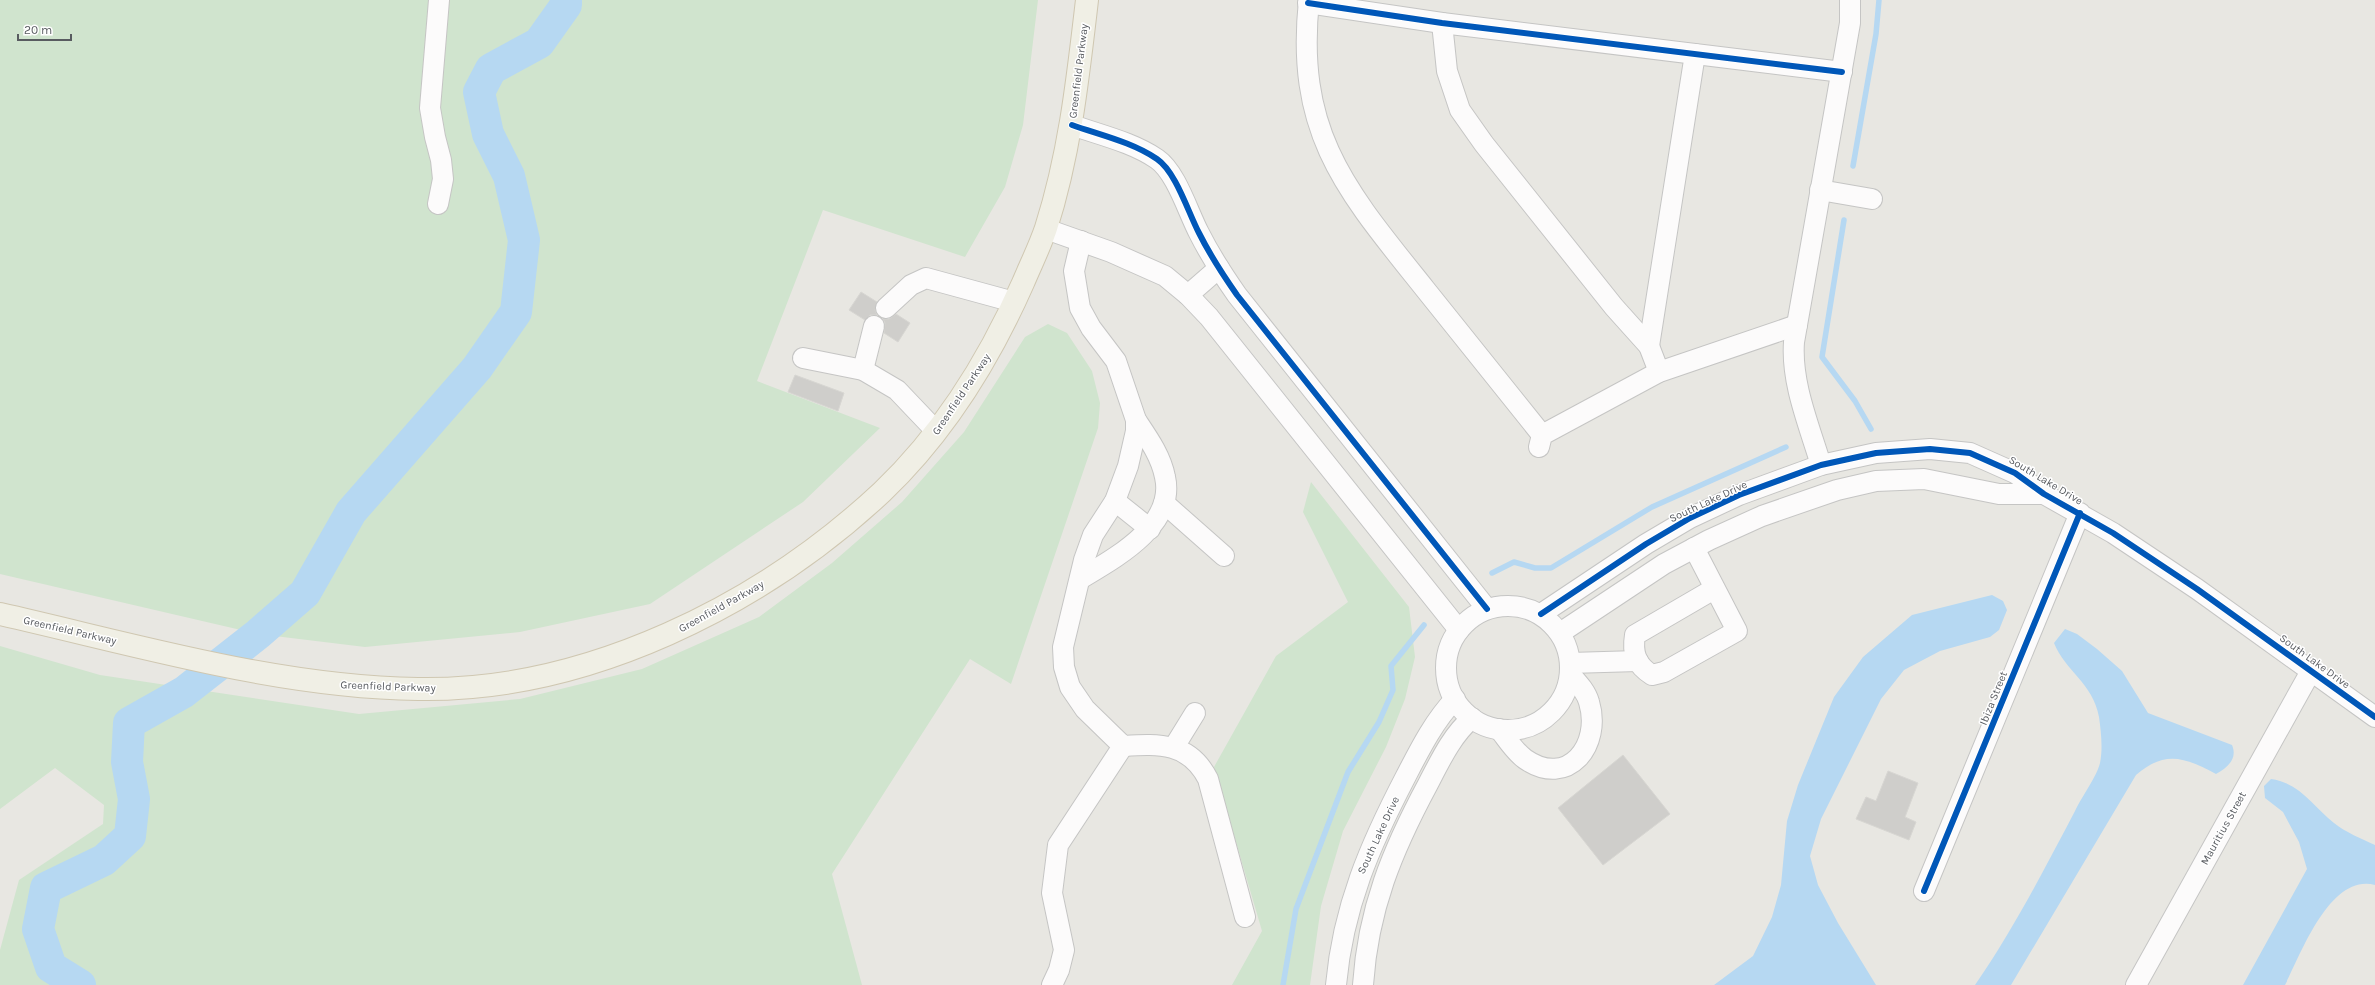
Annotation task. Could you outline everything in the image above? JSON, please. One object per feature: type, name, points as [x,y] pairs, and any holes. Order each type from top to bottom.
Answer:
[{"type":"main road","name":"Greenfield Parkway","points":[[0,614],[203,660],[283,676],[352,686],[423,689],[546,677],[602,660],[668,634],[754,590],[818,544],[881,492],[936,431],[959,400],[994,344],[1046,229],[1072,125],[1087,0]]},
{"type":"street","points":[[438,204],[442,173],[430,108],[439,0]]},
{"type":"street","points":[[1822,465],[1802,405],[1792,359],[1850,23],[1850,0]]},
{"type":"street","points":[[1797,325],[1659,372],[1540,441],[1366,216],[1338,173],[1315,115],[1308,82],[1306,48],[1309,2],[1442,23],[1842,72]]},
{"type":"street","points":[[1442,23],[1447,71],[1460,110],[1484,144],[1609,301],[1649,346],[1659,372]]},
{"type":"street","points":[[1649,346],[1695,54]]},
{"type":"street","points":[[1072,125],[1138,149],[1158,160],[1170,174],[1199,233],[1219,268],[1237,295],[1487,609]]},
{"type":"street","points":[[1820,190],[1872,199]]},
{"type":"street","points":[[1046,229],[1080,241],[1164,276],[1188,295],[1209,317],[1459,630]]},
{"type":"street","points":[[1080,241],[1074,271],[1080,308],[1091,328],[1116,361],[1136,420],[1156,452],[1166,478],[1164,503],[1150,529],[1125,552],[1080,579]]},
{"type":"street","points":[[1188,295],[1219,268]]},
{"type":"street","points":[[886,308],[911,285],[926,278],[1014,302]]},
{"type":"street","points":[[863,370],[874,326]]},
{"type":"street","points":[[803,358],[863,370],[897,390],[936,431]]},
{"type":"street","points":[[1136,420],[1136,431],[1128,466],[1115,501],[1093,535],[1080,579],[1063,647],[1064,667],[1070,687],[1085,709],[1123,746],[1155,744],[1174,747],[1201,766],[1208,779],[1245,917]]},
{"type":"street","name":"South Lake Drive","points":[[1541,614],[1646,544],[1690,518],[1739,495],[1822,465],[1876,453],[1930,449],[1970,453],[2015,473],[2044,494],[2080,513],[2197,589],[2375,717]]},
{"type":"street","name":"South Lake Drive","points":[[1560,633],[1664,564],[1694,548],[1762,516],[1837,490],[1876,481],[1924,479],[1999,494],[2044,494]]},
{"type":"street","points":[[1115,501],[1150,529]]},
{"type":"street","points":[[1164,503],[1224,556]]},
{"type":"street","name":"Ibiza Street","points":[[1924,891],[2080,513]]},
{"type":"street","points":[[1694,548],[1737,631],[1664,672],[1652,675],[1643,669],[1633,650],[1635,635],[1714,589]]},
{"type":"street","points":[[1505,606],[1523,607],[1541,614],[1560,633],[1567,647],[1570,669],[1566,690],[1558,705],[1546,716],[1532,725],[1516,729],[1499,729],[1485,725],[1472,718],[1455,699],[1448,684],[1446,665],[1450,647],[1459,630],[1487,609],[1505,606]]},
{"type":"street","points":[[1570,669],[1638,661]]},
{"type":"street","points":[[1499,729],[1513,748],[1536,766],[1553,769],[1567,766],[1575,761],[1582,755],[1588,743],[1591,717],[1589,701],[1570,669]]},
{"type":"street","name":"Mauritius Street","points":[[2136,985],[2311,671]]},
{"type":"street","name":"South Lake Drive","points":[[1336,985],[1348,911],[1369,851],[1415,760],[1437,721],[1455,699]]},
{"type":"street","points":[[1174,747],[1195,713]]},
{"type":"street","name":"South Lake Drive","points":[[1363,985],[1366,948],[1372,918],[1382,883],[1404,828],[1454,738],[1472,718]]},
{"type":"street","points":[[1052,985],[1059,970],[1064,950],[1052,893],[1058,845],[1123,746]]},
{"type":"green space","points":[[0,0],[1038,0],[1023,125],[1005,187],[965,257],[823,210],[757,381],[880,428],[803,502],[650,604],[520,632],[365,647],[258,634],[0,574]]},
{"type":"green space","points":[[1048,324],[1067,333],[1092,371],[1100,403],[1098,428],[1011,684],[970,659],[832,874],[862,985],[0,985],[0,950],[19,880],[103,824],[104,805],[55,768],[0,809],[0,646],[100,675],[359,714],[520,699],[642,669],[759,617],[832,563],[902,502],[964,432],[1025,337]]},
{"type":"green space","points":[[1311,482],[1409,607],[1415,657],[1405,699],[1386,747],[1343,831],[1321,906],[1310,985],[1232,985],[1262,931],[1214,767],[1276,656],[1348,602],[1303,512]]},
{"type":"water","points":[[1992,595],[2003,601],[2007,610],[1999,630],[1990,637],[1940,651],[1904,670],[1881,699],[1821,819],[1810,856],[1818,885],[1838,923],[1876,985],[1714,985],[1753,956],[1772,917],[1781,885],[1787,821],[1798,785],[1834,697],[1863,657],[1912,615]]},
{"type":"water","points":[[2065,629],[2077,634],[2122,671],[2148,713],[2232,745],[2234,755],[2227,766],[2216,774],[2194,763],[2184,760],[2166,759],[2146,767],[2136,775],[2011,985],[1975,985],[2028,900],[2100,763],[2101,734],[2096,705],[2085,686],[2065,662],[2054,643]]},
{"type":"water","points":[[2271,779],[2281,781],[2298,790],[2338,826],[2375,845],[2375,885],[2359,885],[2344,891],[2331,903],[2319,919],[2299,955],[2285,985],[2243,985],[2307,869],[2299,842],[2283,812],[2265,798],[2264,786]]},
{"type":"building","points":[[861,292],[877,302],[875,310],[877,315],[870,315],[865,320],[849,310]]},
{"type":"building","points":[[896,314],[910,323],[898,342],[884,333],[885,323],[883,319],[889,319]]},
{"type":"building","points":[[795,375],[844,393],[838,411],[788,392]]},
{"type":"building","points":[[1623,755],[1670,814],[1603,865],[1558,808]]},
{"type":"building","points":[[1888,771],[1918,783],[1905,817],[1916,822],[1909,840],[1856,819],[1866,797],[1876,801]]},
{"type":"waterway","points":[[80,985],[51,967],[38,929],[46,888],[104,860],[130,836],[134,799],[127,762],[129,723],[184,692],[258,634],[305,593],[351,512],[477,368],[516,312],[524,240],[509,176],[488,134],[479,92],[491,69],[539,43],[566,5],[566,0]]},
{"type":"waterway","points":[[1853,166],[1876,34],[1879,0]]},
{"type":"waterway","points":[[1844,220],[1822,357],[1855,401],[1871,429]]},
{"type":"waterway","points":[[1492,573],[1514,562],[1535,568],[1551,568],[1652,507],[1786,447]]},
{"type":"waterway","points":[[1283,985],[1296,909],[1348,772],[1379,722],[1393,690],[1391,666],[1424,625]]},
{"type":"cycle path","points":[[1308,3],[1442,23],[1842,72]]},
{"type":"cycle path","points":[[1072,125],[1116,139],[1137,148],[1157,159],[1164,165],[1176,183],[1208,249],[1237,295],[1487,609]]},
{"type":"cycle path","points":[[1541,614],[1646,544],[1690,518],[1739,495],[1821,465],[1876,453],[1930,449],[1970,453],[2015,473],[2044,494],[2113,533],[2197,589],[2375,717]]},
{"type":"cycle path","points":[[1924,891],[2080,513]]}]
